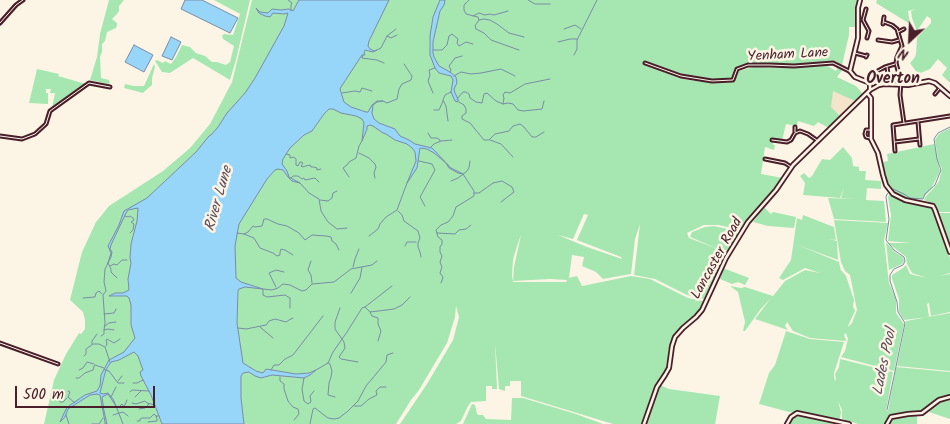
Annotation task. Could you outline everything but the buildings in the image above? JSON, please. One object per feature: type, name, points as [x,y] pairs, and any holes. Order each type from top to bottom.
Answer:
[{"type":"street","points":[[0,23],[23,0]]},
{"type":"street","points":[[860,0],[857,20],[858,38],[850,71],[855,77],[869,82]]},
{"type":"street","points":[[866,9],[863,20],[869,31],[867,38]]},
{"type":"street","points":[[884,17],[884,23],[892,25],[898,32],[902,46],[896,63],[901,82],[900,95],[904,123]]},
{"type":"street","points":[[857,20],[863,20]]},
{"type":"street","points":[[898,32],[904,29]]},
{"type":"street","points":[[878,40],[892,42],[900,39]]},
{"type":"street","points":[[902,46],[907,46]]},
{"type":"street","points":[[855,53],[866,56]]},
{"type":"street","name":"Yenham Lane","points":[[645,63],[682,76],[712,81],[732,80],[737,70],[748,66],[770,64],[794,66],[833,63],[850,71]]},
{"type":"street","points":[[894,64],[874,74],[869,82],[871,85],[869,92],[871,100],[870,138],[878,153],[883,175],[890,190],[909,202],[926,203],[932,206],[950,252]]},
{"type":"street","points":[[884,84],[888,74],[887,66]]},
{"type":"street","points":[[878,76],[879,85]]},
{"type":"street","name":"Lancaster Road","points":[[644,424],[657,387],[667,372],[675,337],[702,310],[726,258],[748,222],[776,190],[792,167],[869,92],[879,85],[908,85],[929,81],[940,88]]},
{"type":"street","points":[[0,136],[22,139],[35,134],[46,124],[50,111],[89,83],[110,87]]},
{"type":"street","points":[[934,94],[940,88],[950,96]]},
{"type":"street","points":[[895,151],[892,126],[894,124],[950,116]]},
{"type":"street","points":[[917,121],[920,145]]},
{"type":"street","points":[[774,144],[773,140],[789,142],[795,132],[795,127]]},
{"type":"street","points":[[870,130],[866,131],[865,136],[870,138]]},
{"type":"street","points":[[795,132],[804,132],[813,136],[818,141]]},
{"type":"street","points":[[894,142],[919,139]]},
{"type":"street","points":[[765,159],[785,163],[792,167]]},
{"type":"street","points":[[0,343],[58,364]]},
{"type":"street","points":[[887,424],[891,417],[922,414],[939,400],[950,397]]},
{"type":"street","points":[[787,424],[791,417],[797,413],[850,424]]},
{"type":"shaded area","points":[[831,89],[857,102],[829,128],[818,122],[814,126],[798,121]]},
{"type":"green space","points":[[109,0],[124,0],[119,6],[119,11],[112,19],[117,23],[116,28],[107,32],[105,41],[102,44],[100,57],[101,78],[109,80],[110,83],[108,84],[90,80]]},
{"type":"green space","points":[[214,0],[250,0],[230,80],[193,58],[170,73],[162,72],[155,61],[163,63],[165,61],[171,64],[182,45],[190,47],[196,53],[205,56],[212,62],[226,65],[230,62],[234,46],[223,39],[222,36],[224,34],[233,35],[240,14]]},
{"type":"green space","points":[[252,0],[321,0],[250,103],[208,424],[44,424],[54,380],[66,354],[79,333],[81,334],[85,329],[83,312],[70,300],[82,252],[96,222],[109,206],[163,171],[190,148],[210,124],[232,82]]},
{"type":"green space","points":[[339,0],[859,0],[856,9],[857,27],[849,27],[842,65],[829,61],[793,65],[746,64],[735,69],[732,79],[712,80],[682,74],[644,62],[645,65],[682,79],[718,83],[732,82],[738,71],[754,67],[781,68],[826,65],[836,71],[838,66],[843,69],[837,77],[856,86],[864,95],[857,102],[833,91],[831,107],[841,117],[829,128],[818,122],[814,126],[798,121],[797,126],[786,124],[782,141],[771,139],[773,145],[775,145],[774,150],[765,147],[761,174],[783,178],[742,230],[718,225],[704,225],[687,233],[689,238],[718,249],[690,237],[692,232],[714,226],[741,232],[729,251],[720,249],[726,252],[704,299],[687,295],[655,279],[634,275],[640,224],[635,239],[631,274],[603,279],[596,272],[582,266],[584,257],[572,255],[569,278],[577,276],[582,286],[631,276],[650,279],[688,298],[703,301],[695,317],[682,326],[672,341],[668,351],[666,371],[658,382],[643,424],[613,424],[521,396],[521,381],[510,381],[510,386],[505,386],[505,391],[499,389],[495,343],[497,389],[492,389],[492,386],[486,386],[486,401],[471,402],[461,421],[456,424],[400,424],[453,340],[459,317],[456,306],[455,317],[447,343],[396,424],[220,424],[215,257]],"holes":[[[584,214],[588,215],[577,240],[622,259],[558,235],[573,239]],[[521,235],[513,281],[550,279],[567,280],[566,282],[513,282],[512,275],[513,260]]]},
{"type":"green space","points":[[877,0],[950,0],[950,83],[942,75],[947,68],[938,59],[930,69],[918,74],[910,63],[916,54],[917,38],[931,23],[931,19],[927,16],[917,31],[911,11],[916,9],[908,11],[910,24],[876,3]]},
{"type":"green space","points":[[154,64],[152,85],[143,93],[124,88],[125,84],[144,86]]},
{"type":"green space","points":[[37,69],[59,74],[58,76],[86,84],[52,108],[55,93],[50,93],[51,89],[46,89],[48,104],[29,103]]},
{"type":"green space","points":[[950,128],[950,212],[938,212],[935,205],[924,200],[939,181],[942,169],[938,160],[935,140],[939,134]]},
{"type":"green space","points":[[934,144],[940,171],[931,189],[922,199],[907,199],[891,190],[883,162],[888,161],[887,154]]},
{"type":"green space","points":[[843,147],[852,158],[853,166],[859,167],[859,171],[866,171],[865,180],[881,181],[881,189],[867,188],[866,200],[884,201],[886,222],[834,219],[828,198],[854,199],[841,198],[844,188],[840,198],[803,195],[805,183],[800,176],[804,173],[809,178],[812,176],[822,159],[830,160]]},
{"type":"green space","points":[[890,193],[908,203],[932,208],[950,258],[950,273],[940,276],[950,274],[950,312],[931,316],[929,303],[927,304],[929,317],[904,320],[899,312],[899,299],[892,275],[906,265],[910,274],[927,278],[912,273],[907,264],[906,257],[888,243],[911,243],[888,241],[891,215],[888,197]]},
{"type":"green space","points":[[764,207],[771,214],[773,212],[796,217],[794,228],[768,226],[753,222]]},
{"type":"green space","points":[[937,213],[950,213],[950,246]]},
{"type":"green space","points":[[803,215],[834,227],[836,240],[829,239],[837,241],[838,260],[798,245],[839,262],[854,300],[853,306],[855,311],[848,327],[852,323],[857,310],[850,275],[845,271],[841,262],[834,220],[888,223],[884,240],[889,283],[896,299],[896,313],[904,324],[894,371],[841,357],[845,351],[848,339],[846,333],[844,335],[845,341],[810,338],[793,331],[787,322],[785,326],[788,330],[755,319],[771,298],[745,331],[743,331],[745,322],[738,292],[730,286],[745,287],[773,296],[785,281],[805,270],[820,273],[805,268],[783,280],[779,278],[791,260],[797,218],[802,220]]},
{"type":"green space","points":[[886,242],[896,253],[903,257],[904,261],[902,264],[889,270]]},
{"type":"green space","points":[[723,268],[749,278],[745,285],[738,282],[732,284],[720,279],[721,276],[719,275]]},
{"type":"green space","points":[[950,313],[950,371],[897,366],[906,321]]},
{"type":"green space","points":[[786,331],[810,339],[844,342],[834,373],[835,381],[835,374],[839,367],[840,359],[893,372],[886,411],[888,411],[896,367],[950,372],[950,395],[938,399],[922,413],[891,415],[886,424],[858,424],[842,419],[842,410],[838,401],[841,412],[840,420],[795,411],[793,413],[759,404]]},
{"type":"green space","points":[[660,385],[669,389],[720,396],[715,424],[646,424]]},
{"type":"green space","points":[[512,398],[523,398],[603,424],[463,424],[472,404],[475,405],[477,414],[483,415],[486,419],[511,420]]},
{"type":"green space","points":[[950,398],[950,419],[929,412],[938,402]]},
{"type":"green space","points":[[917,415],[917,424],[888,424],[892,418]]},
{"type":"green space","points":[[795,416],[807,417],[839,424],[789,424]]},
{"type":"water","points":[[185,0],[202,0],[238,18],[230,33],[181,9]]},
{"type":"water","name":"River Lune","points":[[299,0],[389,0],[369,41],[368,46],[370,49],[377,50],[373,52],[365,50],[365,55],[362,55],[341,87],[344,102],[351,107],[368,112],[372,105],[377,101],[383,101],[373,105],[372,113],[374,119],[395,129],[400,136],[415,144],[432,148],[451,168],[463,174],[449,168],[434,153],[420,148],[417,168],[407,183],[416,161],[415,152],[412,148],[370,125],[367,126],[362,141],[364,123],[362,119],[329,109],[312,131],[304,135],[290,148],[283,159],[282,164],[289,177],[300,183],[292,181],[283,170],[275,170],[267,179],[239,224],[235,246],[236,278],[241,282],[263,289],[245,287],[238,291],[237,323],[243,363],[263,373],[266,369],[296,374],[309,373],[316,370],[304,378],[272,375],[261,378],[249,372],[243,373],[241,376],[241,398],[244,424],[162,424],[151,395],[141,376],[140,372],[143,370],[138,356],[134,352],[111,362],[105,373],[100,393],[108,393],[116,406],[108,394],[102,397],[107,424],[105,424],[100,395],[97,394],[90,395],[68,409],[65,417],[60,422],[70,405],[85,395],[97,391],[100,386],[101,375],[109,360],[124,352],[135,338],[131,325],[129,298],[127,296],[109,296],[129,290],[131,244],[138,208],[128,210],[126,213],[111,245],[110,249],[112,252],[108,263],[111,253],[108,246],[124,211],[147,198],[196,152],[218,127],[255,78],[284,26],[288,13],[273,13],[270,17],[259,13],[256,8],[260,12],[268,13],[272,9],[289,9],[293,11]]},
{"type":"water","points":[[440,0],[445,0],[440,11],[433,42],[433,53],[439,66],[456,77],[457,83],[454,89],[458,102],[455,101],[451,92],[453,80],[451,76],[439,73],[430,55],[433,17]]},
{"type":"water","points":[[171,37],[181,42],[172,60],[162,56]]},
{"type":"water","points":[[134,45],[153,55],[144,72],[125,62]]},
{"type":"waterway","points":[[288,0],[292,3],[291,11]]},
{"type":"waterway","points":[[469,0],[464,5],[464,10],[466,14],[478,17],[476,29],[484,33],[491,40],[519,50]]},
{"type":"waterway","points":[[528,0],[535,4],[550,4]]},
{"type":"waterway","points":[[574,55],[577,49],[577,40],[597,0]]},
{"type":"waterway","points":[[473,16],[479,13],[494,15],[508,11]]},
{"type":"waterway","points":[[479,20],[490,20],[509,33],[524,37]]},
{"type":"waterway","points":[[564,29],[575,25],[581,29]]},
{"type":"waterway","points":[[377,50],[381,48],[387,36],[396,29]]},
{"type":"waterway","points":[[433,50],[442,50],[447,45],[449,36],[452,34],[458,39],[457,43],[459,46],[466,42],[473,44]]},
{"type":"waterway","points":[[387,36],[391,38],[397,35]]},
{"type":"waterway","points":[[558,42],[577,39]]},
{"type":"waterway","points":[[363,55],[362,58],[384,63]]},
{"type":"waterway","points":[[450,72],[449,66],[455,58],[462,56]]},
{"type":"waterway","points":[[383,101],[387,103],[397,99],[402,84],[411,80],[412,76],[404,64]]},
{"type":"waterway","points":[[433,93],[428,81],[429,70],[435,68]]},
{"type":"waterway","points":[[454,76],[461,72],[471,74],[501,69],[515,76]]},
{"type":"waterway","points":[[503,104],[505,92],[510,93],[525,84],[550,79]]},
{"type":"waterway","points":[[342,93],[360,92],[362,88],[372,91]]},
{"type":"waterway","points":[[448,121],[446,106],[443,100],[445,95],[451,92]]},
{"type":"waterway","points":[[457,99],[463,92],[466,92],[470,98],[482,103],[484,94],[487,93],[496,101],[503,104],[513,104],[518,110],[523,111],[542,109],[544,101]]},
{"type":"waterway","points":[[434,110],[439,110],[443,101]]},
{"type":"waterway","points":[[459,102],[466,109],[462,119],[470,123],[484,140],[489,140],[495,134],[509,131],[513,126],[520,124],[532,137],[536,137],[544,132]]},
{"type":"waterway","name":"Lades Pool","points":[[887,410],[905,323],[898,312],[890,275],[894,269],[903,265],[905,261],[904,257],[894,250],[886,240],[889,219],[886,197],[893,189],[910,198],[923,199],[925,194],[935,185],[941,170],[934,139],[938,133],[950,127]]},
{"type":"waterway","points":[[428,133],[431,138],[437,138],[440,141]]},
{"type":"waterway","points":[[430,148],[441,141],[452,140]]},
{"type":"waterway","points":[[490,140],[501,144],[513,157]]},
{"type":"waterway","points":[[349,177],[343,168],[356,158],[362,141]]},
{"type":"waterway","points":[[359,153],[369,158],[375,164],[375,178]]},
{"type":"waterway","points":[[286,154],[290,155],[290,158],[294,157],[298,166],[301,162],[303,163],[302,167],[310,165],[317,168],[317,170],[321,169]]},
{"type":"waterway","points":[[419,161],[432,164],[435,170],[420,197],[425,206]]},
{"type":"waterway","points":[[451,181],[466,172],[470,161]]},
{"type":"waterway","points":[[441,283],[443,277],[440,273],[442,267],[440,262],[442,240],[438,237],[436,230],[448,222],[453,216],[456,207],[474,196],[474,191],[463,174]]},
{"type":"waterway","points":[[291,178],[293,176],[298,176],[305,180],[315,178],[319,182]]},
{"type":"waterway","points":[[474,193],[479,193],[493,183],[502,181],[512,187],[514,192],[501,202]]},
{"type":"waterway","points":[[300,183],[309,193],[319,199],[321,211],[328,222],[337,229],[347,228]]},
{"type":"waterway","points":[[369,236],[378,229],[386,217],[397,210],[407,183]]},
{"type":"waterway","points":[[320,200],[328,201],[332,198],[333,193],[337,191]]},
{"type":"waterway","points":[[398,211],[404,221],[418,231],[420,238],[418,247],[421,257]]},
{"type":"waterway","points":[[125,216],[130,216],[134,220],[131,222],[134,224],[133,230],[130,233]]},
{"type":"waterway","points":[[237,233],[244,234],[253,226],[262,226],[264,219],[267,219],[287,226],[299,233],[305,240],[312,235],[331,237],[339,250]]},
{"type":"waterway","points":[[437,233],[455,234],[459,230],[466,229],[471,225]]},
{"type":"waterway","points":[[244,234],[254,238],[260,248],[277,256],[280,255],[281,249],[293,255]]},
{"type":"waterway","points":[[405,246],[407,242],[416,242]]},
{"type":"waterway","points":[[353,267],[359,249]]},
{"type":"waterway","points":[[110,266],[117,265],[122,260],[127,260]]},
{"type":"waterway","points":[[311,261],[308,270],[312,283]]},
{"type":"waterway","points":[[290,308],[290,298],[285,295],[267,297],[263,295],[263,289],[272,290],[283,284],[302,291],[312,284],[334,282],[351,269],[372,265],[377,261]]},
{"type":"waterway","points":[[108,263],[105,269],[104,282],[106,291],[103,295],[104,330],[114,330]]},
{"type":"waterway","points":[[108,263],[111,272],[117,278]]},
{"type":"waterway","points":[[351,293],[360,278],[362,267]]},
{"type":"waterway","points":[[276,287],[269,273],[276,270],[284,272]]},
{"type":"waterway","points":[[365,307],[392,286]]},
{"type":"waterway","points":[[83,298],[95,297],[99,291],[102,294]]},
{"type":"waterway","points":[[316,370],[328,363],[333,352],[362,308],[365,307],[370,312],[394,309],[402,305],[410,297]]},
{"type":"waterway","points":[[340,308],[335,322],[335,329],[344,342],[345,348],[339,357],[358,362]]},
{"type":"waterway","points":[[104,314],[114,313],[116,309]]},
{"type":"waterway","points":[[370,312],[372,316],[378,318],[381,331],[378,341]]},
{"type":"waterway","points":[[271,370],[274,365],[279,365],[293,355],[323,316]]},
{"type":"waterway","points":[[238,328],[246,329],[266,325],[269,321],[275,319],[286,322],[293,318]]},
{"type":"waterway","points":[[105,326],[116,322]]},
{"type":"waterway","points":[[260,327],[273,338]]},
{"type":"waterway","points":[[101,336],[104,334],[104,330]]},
{"type":"waterway","points":[[92,344],[97,334]]},
{"type":"waterway","points":[[106,346],[107,339],[114,343],[120,339]]},
{"type":"waterway","points":[[84,356],[86,349],[93,344],[99,344],[105,347],[110,362]]},
{"type":"waterway","points":[[310,424],[313,409],[315,408],[328,418],[334,419],[339,418],[348,411],[358,401],[366,386],[386,362],[387,355],[393,353]]},
{"type":"waterway","points":[[79,370],[87,362],[94,364]]},
{"type":"waterway","points":[[328,363],[332,371],[328,395],[335,397]]},
{"type":"waterway","points":[[76,378],[93,370],[95,365],[109,371],[118,383],[124,383]]},
{"type":"waterway","points":[[118,381],[122,376]]},
{"type":"waterway","points":[[280,377],[280,381],[284,384],[288,401],[293,407],[298,409],[299,414],[294,420]]},
{"type":"waterway","points":[[304,378],[302,389],[304,401],[308,404],[311,402],[310,396],[314,391]]},
{"type":"waterway","points":[[133,383],[143,380]]},
{"type":"waterway","points":[[111,397],[116,387]]},
{"type":"waterway","points":[[354,406],[361,406],[377,395],[376,391],[380,387],[386,387]]},
{"type":"waterway","points":[[130,392],[132,390],[149,391]]},
{"type":"waterway","points":[[68,391],[70,392],[68,397],[75,403]]},
{"type":"waterway","points":[[135,397],[141,391]]},
{"type":"waterway","points":[[60,402],[67,398]]},
{"type":"waterway","points":[[118,408],[122,404],[124,407],[127,400]]},
{"type":"waterway","points":[[132,403],[136,404],[145,401],[155,405]]},
{"type":"waterway","points":[[139,409],[145,408],[149,404]]},
{"type":"waterway","points":[[116,406],[123,424]]},
{"type":"waterway","points":[[113,415],[123,412],[128,416]]},
{"type":"waterway","points":[[137,421],[140,421],[142,418],[150,418],[154,414],[159,416]]},
{"type":"waterway","points":[[66,415],[69,424]]},
{"type":"waterway","points":[[148,422],[157,421],[156,416]]},
{"type":"waterway","points":[[92,424],[99,424],[103,418]]},
{"type":"district","name":"Overton","points":[[893,80]]}]
